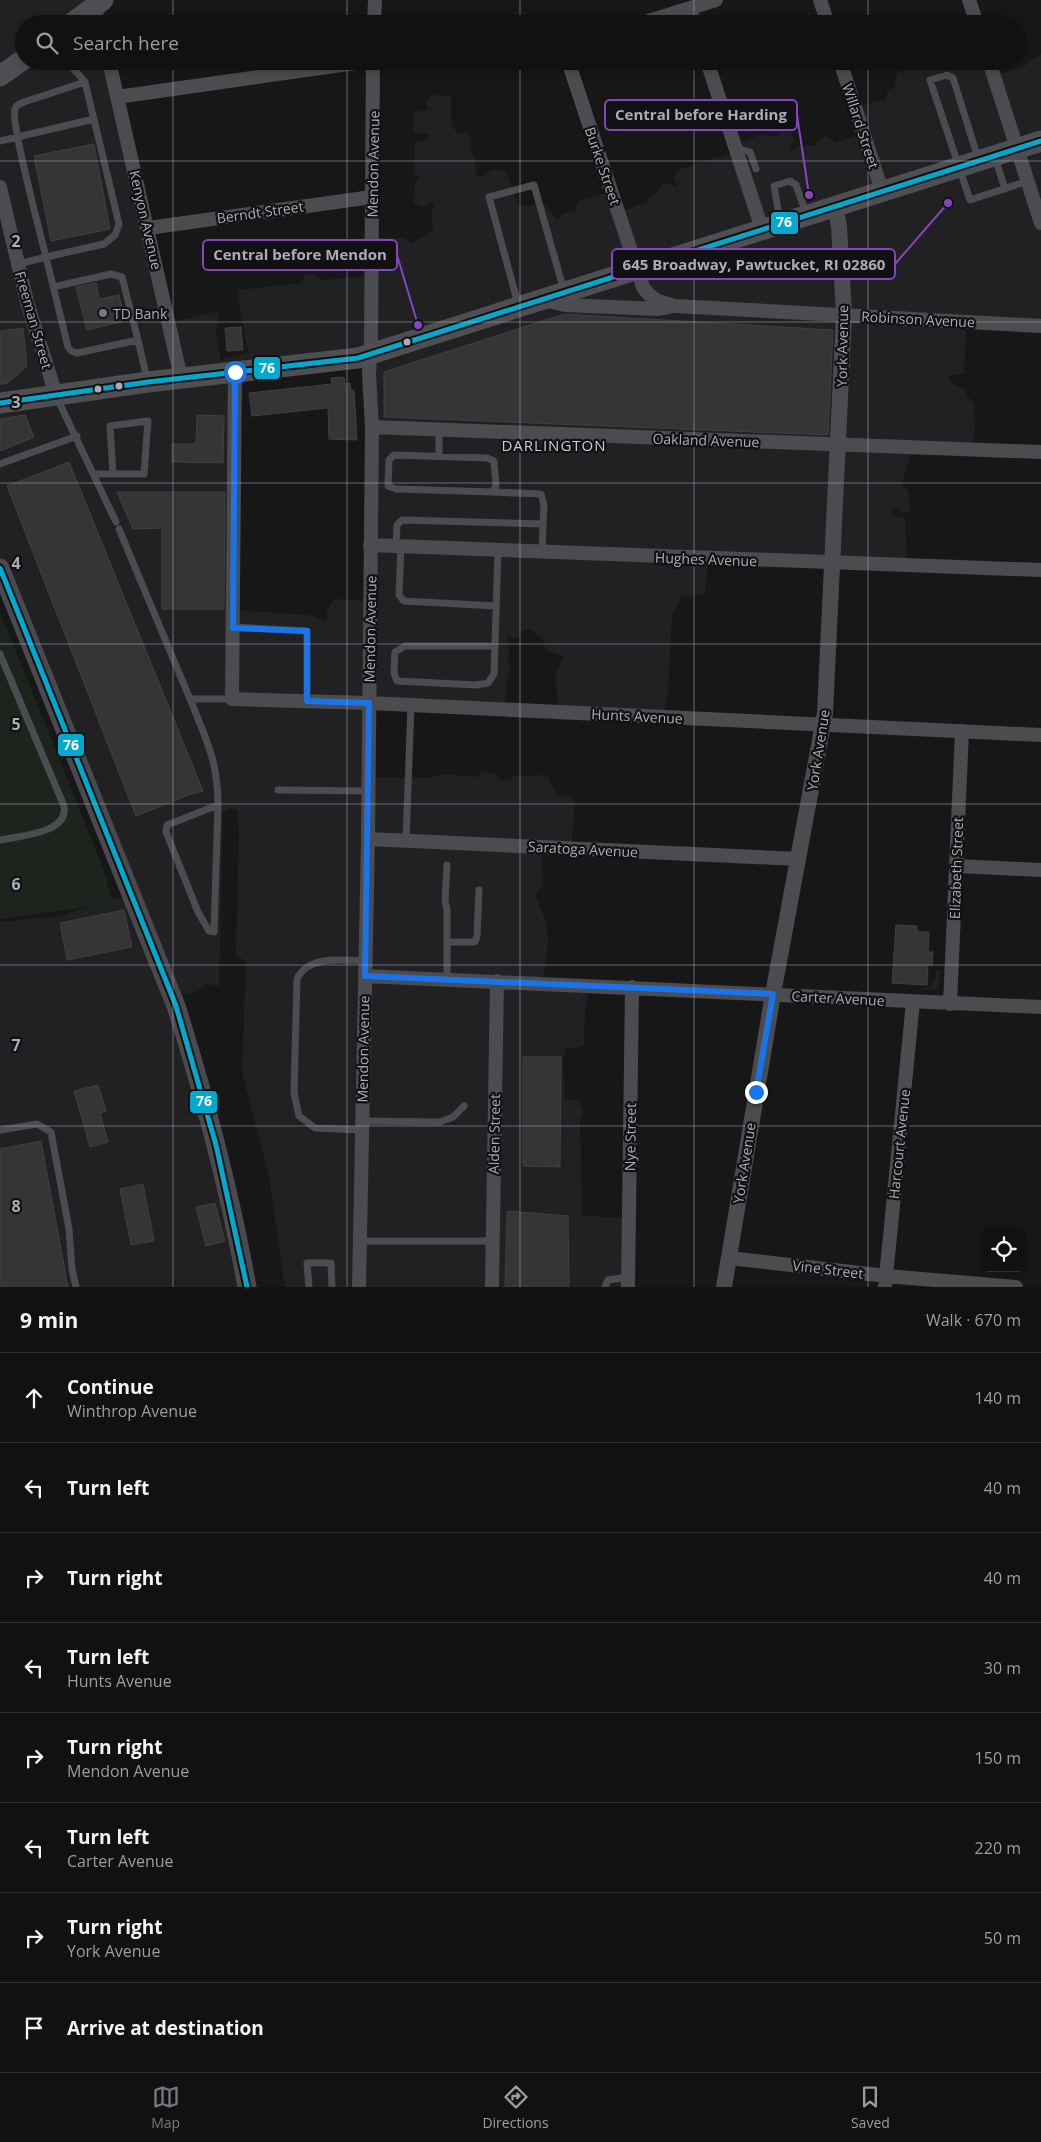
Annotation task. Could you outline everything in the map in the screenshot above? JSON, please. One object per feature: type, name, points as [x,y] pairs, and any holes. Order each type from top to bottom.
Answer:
[{"type":"main road","points":[[0,76],[15,65]]},
{"type":"main road","points":[[0,403],[148,382],[334,362],[370,355],[1041,141]]},
{"type":"main road","points":[[0,568],[176,1006],[198,1074],[247,1287]]},
{"type":"street","points":[[374,0],[374,15]]},
{"type":"street","points":[[670,15],[716,0]]},
{"type":"street","points":[[820,0],[825,15]]},
{"type":"street","points":[[969,0],[974,15]]},
{"type":"street","points":[[690,9],[692,15]]},
{"type":"street","name":"Kenyon Avenue","points":[[111,70],[181,378]]},
{"type":"street","points":[[117,97],[308,70]]},
{"type":"street","name":"Mendon Avenue","points":[[359,1287],[368,839],[372,427],[370,355],[372,70]]},
{"type":"street","name":"Burke Street","points":[[571,70],[638,270]]},
{"type":"street","points":[[710,70],[736,151],[772,226]]},
{"type":"street","name":"Willard Street","points":[[843,70],[882,191]]},
{"type":"street","points":[[992,70],[1041,223]]},
{"type":"street","name":"Freeman Street","points":[[0,186],[26,302],[56,395]]},
{"type":"street","name":"Berndt Street","points":[[148,228],[372,197]]},
{"type":"street","name":"York Avenue","points":[[724,1287],[773,994],[823,724],[839,445],[844,314],[839,226],[835,206]]},
{"type":"street","name":"Robinson Avenue","points":[[638,270],[643,287],[648,295],[656,300],[675,306]]},
{"type":"street","name":"Robinson Avenue","points":[[542,300],[564,305],[658,309],[675,306],[1041,326]]},
{"type":"street","points":[[232,699],[235,372]]},
{"type":"street","name":"Oakland Avenue","points":[[372,427],[1041,452]]},
{"type":"street","name":"Hughes Avenue","points":[[370,545],[832,564],[1041,570]]},
{"type":"street","name":"Hunts Avenue","points":[[232,699],[369,703],[1041,735]]},
{"type":"street","name":"Elizabeth Street","points":[[950,1004],[962,731]]},
{"type":"street","name":"Saratoga Avenue","points":[[368,839],[799,859]]},
{"type":"street","points":[[957,866],[1041,870]]},
{"type":"street","name":"Carter Avenue","points":[[365,976],[1041,1007]]},
{"type":"street","name":"Alden Street","points":[[492,1287],[497,981]]},
{"type":"street","name":"Nye Street","points":[[628,1282],[632,987]]},
{"type":"street","name":"Harcourt Avenue","points":[[886,1281],[913,1002]]},
{"type":"street","name":"Vine Street","points":[[729,1258],[886,1281],[1016,1287]]},
{"type":"lane","points":[[18,264],[104,244],[115,235],[119,224],[85,82],[75,70]]},
{"type":"lane","points":[[1005,189],[987,158],[953,78],[947,75],[930,80],[970,200],[1005,189],[1028,181]]},
{"type":"lane","points":[[85,82],[17,106],[14,110],[18,136],[68,347],[71,351],[78,354],[138,340]]},
{"type":"lane","points":[[0,141],[94,118]]},
{"type":"lane","points":[[736,151],[750,152],[756,169]]},
{"type":"lane","points":[[772,226],[774,186],[790,180],[796,186],[807,215]]},
{"type":"lane","points":[[518,307],[488,197],[534,185],[565,293]]},
{"type":"lane","points":[[53,287],[110,274],[122,277],[148,382]]},
{"type":"lane","points":[[56,395],[116,522]]},
{"type":"lane","points":[[94,474],[113,474],[144,474],[148,421],[110,426],[113,474]]},
{"type":"lane","points":[[439,430],[439,456]]},
{"type":"lane","points":[[0,464],[76,436]]},
{"type":"lane","points":[[494,492],[496,485],[494,461],[487,458],[394,455],[389,460],[388,486],[396,489],[541,494],[544,505],[542,552]]},
{"type":"lane","points":[[496,606],[404,601],[399,595],[397,525],[402,520],[543,524]]},
{"type":"lane","points":[[119,529],[215,762],[218,805],[214,932],[209,932],[198,912],[166,832],[167,826],[218,805]]},
{"type":"lane","points":[[494,646],[405,646],[395,652],[394,672],[397,681],[476,685],[488,683],[494,674],[498,550]]},
{"type":"lane","points":[[233,628],[307,631],[307,701]]},
{"type":"lane","points":[[0,654],[66,813],[54,828],[0,840]]},
{"type":"lane","points":[[190,699],[232,699]]},
{"type":"lane","points":[[406,841],[411,705]]},
{"type":"lane","points":[[278,790],[368,791]]},
{"type":"lane","points":[[447,865],[445,901],[447,909],[447,979]]},
{"type":"lane","points":[[447,942],[475,942],[477,936],[479,890]]},
{"type":"lane","points":[[365,961],[339,959],[320,962],[309,965],[301,970],[297,979],[294,1093],[299,1116],[315,1128],[440,1122],[452,1117],[464,1106]]},
{"type":"lane","points":[[0,1130],[37,1124],[51,1132],[69,1229],[72,1269],[76,1287]]},
{"type":"lane","points":[[360,1241],[493,1241]]},
{"type":"lane","points":[[309,1287],[307,1262],[331,1263],[332,1287]]},
{"type":"lane","points":[[605,1287],[608,1280],[628,1282]]},
{"type":"shaded area","points":[[0,0],[105,0],[102,15],[15,15],[15,70],[111,70],[173,322],[219,311],[216,330],[221,360],[248,352],[237,290],[302,283],[304,276],[309,274],[316,275],[322,280],[371,276],[372,237],[404,238],[412,243],[433,230],[431,213],[435,203],[429,203],[422,207],[414,203],[415,182],[420,177],[414,174],[415,143],[428,140],[429,135],[413,132],[414,112],[428,110],[426,100],[433,95],[451,96],[451,124],[458,134],[466,132],[470,137],[472,147],[470,152],[474,154],[477,177],[482,177],[493,169],[506,171],[519,206],[544,204],[557,219],[564,213],[575,211],[578,201],[610,192],[622,211],[647,202],[648,197],[656,193],[663,183],[678,187],[674,178],[677,170],[735,152],[737,143],[761,135],[778,137],[781,131],[791,132],[794,142],[789,148],[795,149],[801,145],[816,146],[817,141],[826,136],[835,143],[862,133],[858,107],[886,99],[888,90],[895,87],[897,72],[909,70],[994,70],[997,75],[1012,70],[1026,70],[1026,65],[1030,60],[1041,55],[1041,328],[966,325],[964,374],[948,376],[951,383],[965,389],[968,397],[974,403],[975,432],[972,449],[912,450],[902,484],[908,491],[910,511],[901,513],[891,509],[893,515],[905,518],[907,564],[708,561],[705,594],[681,597],[672,616],[668,691],[663,717],[558,714],[556,674],[564,656],[547,651],[542,639],[531,630],[524,629],[518,637],[513,638],[507,635],[509,652],[507,659],[510,667],[507,679],[505,711],[370,706],[370,777],[429,778],[443,774],[476,777],[483,772],[494,774],[501,780],[508,780],[514,776],[547,775],[557,796],[571,797],[575,803],[571,850],[541,850],[543,885],[535,895],[546,921],[548,941],[546,965],[540,986],[589,992],[585,1009],[584,1046],[574,1049],[567,1046],[563,1059],[565,1099],[579,1101],[583,1112],[580,1121],[582,1215],[629,1219],[628,1287],[285,1287],[269,1177],[242,1072],[246,963],[236,956],[239,831],[237,811],[229,808],[223,812],[219,986],[206,984],[198,991],[174,997],[247,1287],[0,1287],[0,922],[60,916],[111,899],[130,896],[0,566]],"holes":[[[371,359],[369,601],[334,599],[327,610],[327,621],[309,615],[233,610],[238,378]]]},
{"type":"shaded area","points":[[0,612],[103,868],[113,903],[0,919]]},
{"type":"shaded area","points":[[936,970],[940,970],[939,986],[935,990],[922,990],[933,984]]},
{"type":"building","points":[[94,144],[110,229],[51,241],[34,156]]},
{"type":"building","name":"TD Bank","points":[[96,283],[99,299],[119,295],[125,321],[87,330],[76,287]]},
{"type":"building","points":[[564,314],[833,330],[828,435],[384,417],[384,372]]},
{"type":"building","points":[[241,327],[243,350],[227,351],[225,328]]},
{"type":"building","points":[[23,328],[27,366],[8,383],[0,384],[0,331]]},
{"type":"building","points":[[344,377],[345,384],[350,383],[351,391],[354,390],[357,440],[329,439],[328,408],[252,416],[249,393],[332,384],[331,378]]},
{"type":"building","points":[[25,415],[34,437],[0,451],[0,419]]},
{"type":"building","points":[[197,415],[224,416],[223,463],[172,462],[172,444],[196,444]]},
{"type":"building","points":[[69,462],[203,791],[136,816],[7,486]]},
{"type":"building","points":[[117,492],[225,492],[224,609],[162,609],[162,528],[133,529]]},
{"type":"building","points":[[124,910],[132,947],[67,960],[60,923]]},
{"type":"building","points":[[896,925],[917,926],[917,932],[929,932],[928,952],[933,952],[932,965],[928,965],[927,985],[892,983]]},
{"type":"building","points":[[523,1057],[561,1057],[560,1167],[523,1166]]},
{"type":"building","points":[[98,1085],[106,1111],[100,1113],[108,1142],[90,1147],[74,1091]]},
{"type":"building","points":[[41,1141],[68,1287],[0,1287],[0,1149]]},
{"type":"building","points":[[143,1184],[154,1241],[131,1245],[120,1189]]},
{"type":"building","points":[[215,1203],[225,1241],[206,1246],[196,1207]]},
{"type":"building","points":[[507,1211],[568,1216],[569,1287],[505,1287]]},
{"type":"transit line","name":"76","points":[[0,403],[148,382],[358,358],[1041,141]]},
{"type":"transit line","name":"76","points":[[0,568],[176,1006],[216,1145],[247,1287]]},
{"type":"place","name":"Central before Harding","points":[[809,195]]},
{"type":"place","name":"645 Broadway, Pawtucket, RI 02860","points":[[948,203]]},
{"type":"place","name":"TD Bank","points":[[103,313]]},
{"type":"place","name":"Central before Mendon","points":[[418,325]]},
{"type":"district","name":"DARLINGTON","points":[[554,445]]},
{"type":"route","points":[[235,372],[233,628],[307,631],[309,637],[307,701],[369,703],[365,976],[773,994],[756,1092]]}]
